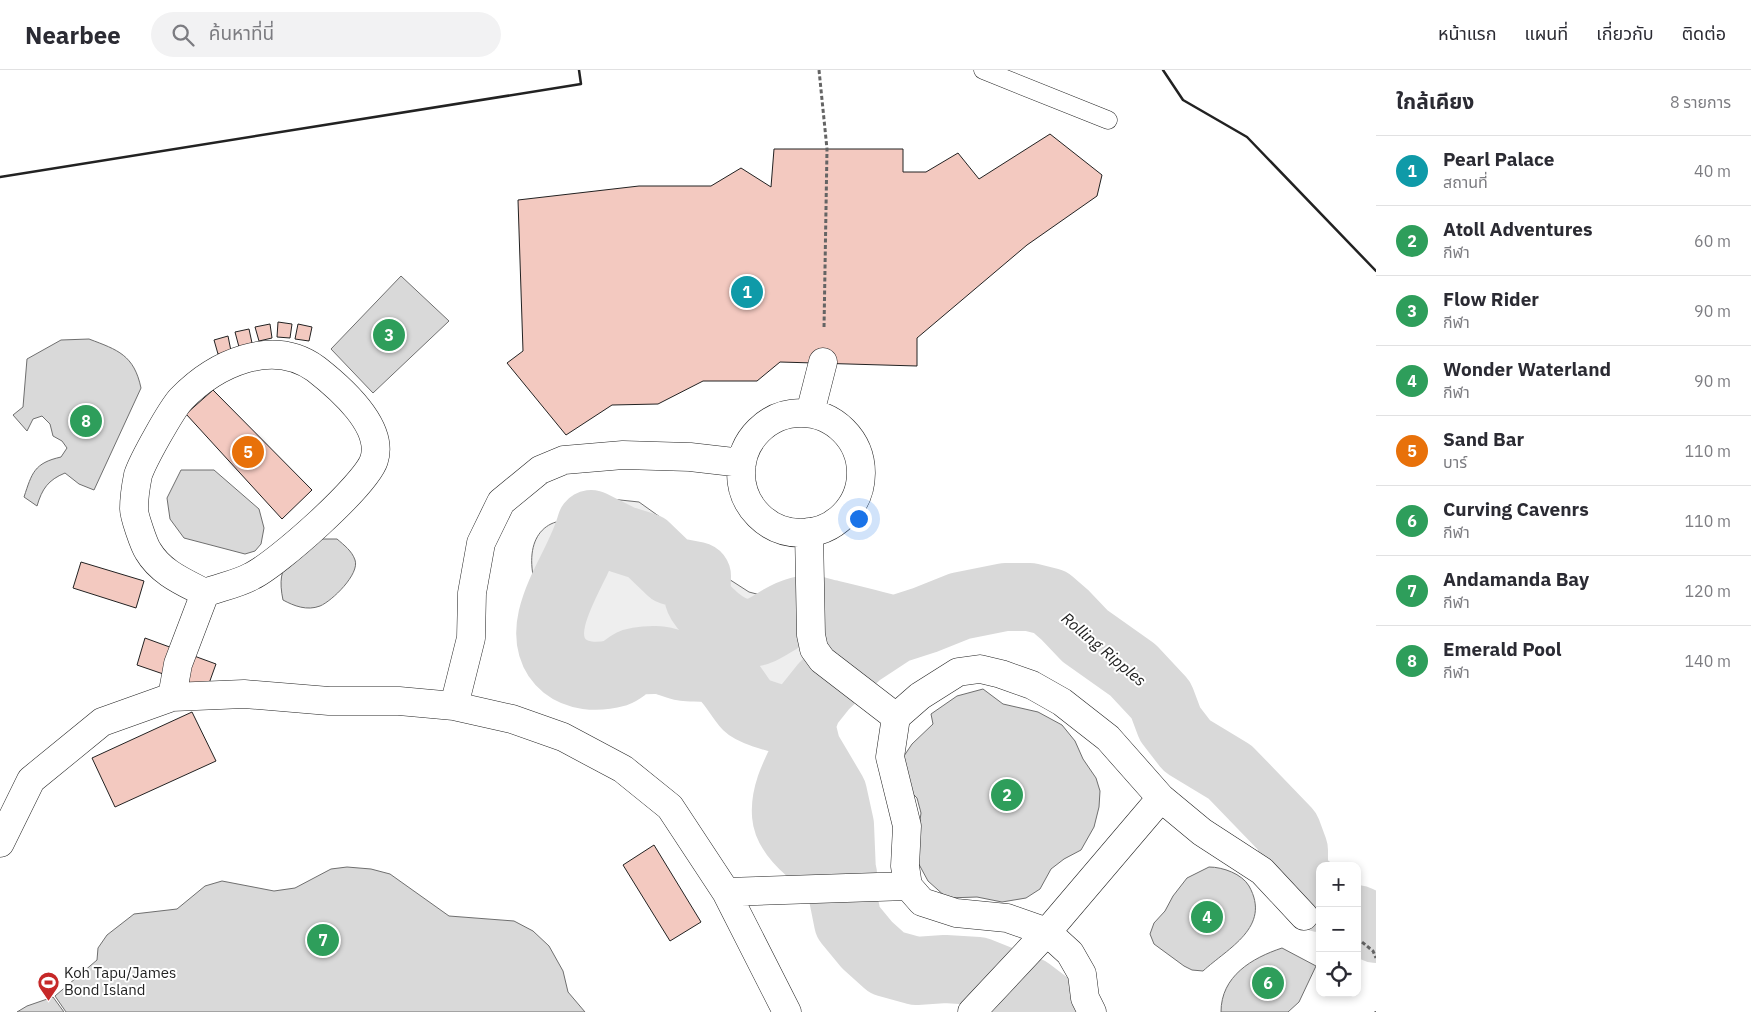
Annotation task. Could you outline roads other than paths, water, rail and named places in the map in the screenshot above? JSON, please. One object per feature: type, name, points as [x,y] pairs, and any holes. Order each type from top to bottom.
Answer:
[{"type":"street","points":[[172,697],[178,664],[205,593],[252,576],[284,552],[360,484],[374,459],[374,442],[366,419],[339,387],[312,367],[288,355],[254,355],[212,373],[180,400],[138,474],[134,510],[148,551],[172,577],[205,593]]},
{"type":"street","points":[[810,413],[823,362]]},
{"type":"street","points":[[810,413],[827,418],[843,429],[856,445],[862,465],[861,485],[853,504],[840,519],[809,539],[782,530],[765,521],[752,507],[743,489],[742,463],[744,451],[755,434],[770,421],[788,414],[810,413]]},
{"type":"street","points":[[454,706],[471,638],[472,593],[481,543],[501,502],[540,470],[564,460],[623,455],[690,456],[742,463]]},
{"type":"street","points":[[809,539],[811,635],[814,649],[822,660],[889,712]]},
{"type":"street","points":[[889,712],[920,696],[958,672],[980,669],[1032,685],[1062,702],[1108,738],[1161,798],[1202,832],[1262,870],[1304,916]]},
{"type":"street","points":[[0,844],[31,780],[102,722],[172,697],[244,694],[329,700],[399,700],[454,706],[512,719],[563,737],[623,769],[670,806],[726,892],[787,1012]]},
{"type":"street","points":[[889,712],[890,757],[906,826],[905,866],[896,886]]},
{"type":"street","points":[[972,1012],[1039,940],[1161,798]]},
{"type":"street","points":[[726,892],[896,886],[922,902],[956,913],[1007,918],[1039,940],[1070,953],[1082,974],[1085,998],[1092,1012]]},
{"type":"lane","points":[[983,70],[1108,120]]},
{"type":"waterway","name":"Rolling Ripples","points":[[801,725],[751,709],[727,679],[722,674],[711,669],[684,667],[662,660],[646,660],[632,663],[616,673],[601,676],[575,672],[565,666],[557,658],[552,647],[550,633],[552,618],[560,594],[591,524],[621,539],[646,547],[671,571],[697,576],[699,600],[705,608],[715,618],[730,628],[743,633],[764,629],[783,617],[809,609],[894,630]]},
{"type":"waterway","name":"Rolling Ripples","points":[[1053,1012],[1050,1007],[1029,991],[978,971],[945,969],[916,971],[887,963],[867,945],[848,922],[843,897],[840,825],[833,793],[807,749],[801,725],[808,706],[824,686],[859,653],[894,630],[960,606],[1005,597],[1030,597],[1050,602],[1085,636],[1133,670],[1161,700],[1170,724],[1187,746],[1230,772],[1287,831],[1294,850],[1294,871],[1301,882],[1316,895]]},
{"type":"waterway","name":"Rolling Ripples","points":[[807,749],[789,789],[786,806],[788,824],[793,833],[808,850],[843,874]]},
{"type":"waterway","name":"Rolling Ripples","points":[[1361,921],[1376,929]]},
{"type":"place","name":"Pearl Palace","points":[[747,292]]},
{"type":"place","name":"Flow Rider","points":[[389,335]]},
{"type":"place","name":"Emerald Pool","points":[[86,421]]},
{"type":"place","name":"Sand Bar","points":[[248,452]]},
{"type":"place","name":"Atoll Adventures","points":[[1007,795]]},
{"type":"place","name":"Wonder Waterland","points":[[1207,917]]},
{"type":"place","name":"Andamanda Bay","points":[[323,940]]},
{"type":"place","name":"Curving Cavenrs","points":[[1268,983]]},
{"type":"place","name":"Koh Tapu/James Bond Island","points":[[48,1001]]}]
